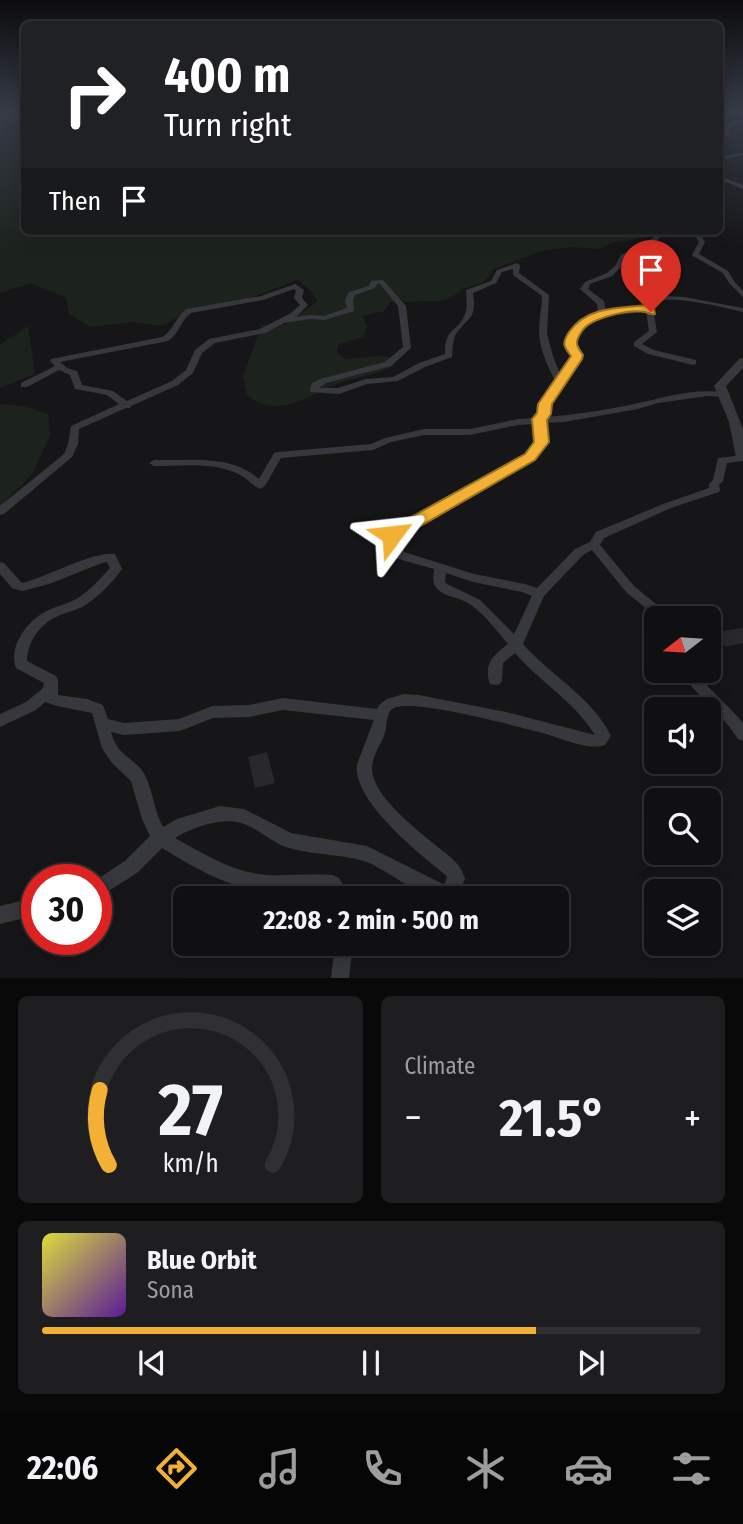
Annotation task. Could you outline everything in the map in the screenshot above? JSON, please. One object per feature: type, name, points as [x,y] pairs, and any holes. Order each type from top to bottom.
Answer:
[{"type":"street","points":[[723,177],[743,179]]},
{"type":"street","points":[[723,178],[743,187]]},
{"type":"street","points":[[601,313],[601,303],[584,289],[587,283],[606,278],[623,256],[659,235]]},
{"type":"street","points":[[698,235],[702,242],[695,255],[726,272],[743,295]]},
{"type":"street","points":[[283,321],[340,315],[351,310],[349,300],[352,294],[373,287],[373,282],[381,281],[402,306],[407,348],[388,364],[323,381],[315,386],[314,390],[339,391],[366,383],[395,379],[449,355],[448,340],[454,329],[468,319],[473,307],[469,292],[494,282],[499,271],[517,265],[515,274],[544,295],[545,339],[551,353],[550,364],[559,382]]},
{"type":"street","points":[[0,512],[68,455],[73,444],[74,428],[127,406],[175,383],[190,371],[198,352],[212,341],[262,331],[283,321],[304,305],[298,298],[300,290],[295,286],[263,298],[189,311],[182,316],[170,337],[165,339],[111,351],[71,356],[54,362],[74,373],[78,387],[110,393],[127,406]]},
{"type":"street","points":[[539,594],[525,587],[473,578],[400,555],[392,535],[530,457],[542,442],[540,419],[577,355],[569,340],[581,324],[601,313],[649,308],[657,299],[664,298],[711,303],[743,310]]},
{"type":"street","points":[[649,308],[653,332],[637,344],[651,352],[693,362]]},
{"type":"street","points":[[495,680],[496,661],[516,645],[539,594],[579,552],[594,545],[600,535],[667,506],[715,490],[714,484],[718,481],[722,460],[743,457],[735,422],[723,395],[722,381],[743,361]]},
{"type":"street","points":[[24,385],[59,367]]},
{"type":"street","points":[[154,463],[220,464],[247,474],[260,485],[278,455],[373,447],[388,440],[424,432],[470,432],[518,422],[564,419],[707,393],[723,395]]},
{"type":"street","points":[[594,545],[630,589],[651,606]]},
{"type":"street","points":[[0,566],[16,585],[22,587],[65,574],[98,559],[111,557],[116,569],[107,581],[80,603],[47,616],[24,641],[20,658],[22,664],[51,680],[51,699],[64,703],[87,704],[98,709],[107,744],[117,758],[138,777],[150,819],[160,838],[236,878],[266,883],[311,881],[334,886]]},
{"type":"street","points":[[112,879],[131,867],[160,838],[177,827],[220,813],[244,816],[289,840],[367,854],[442,893],[451,890],[456,879],[454,871],[410,835],[381,804],[364,770],[380,726],[380,715],[386,705],[399,701],[426,701],[524,721],[590,741],[600,741],[604,736],[596,722],[473,601],[443,588],[439,583],[440,567]]},
{"type":"street","points":[[696,683],[743,735]]},
{"type":"street","points":[[0,721],[31,706],[50,690]]},
{"type":"street","points":[[102,723],[124,729],[180,725],[212,712],[250,711],[283,704],[380,715]]},
{"type":"street","points":[[0,915],[21,910]]},
{"type":"street","points":[[340,978],[343,956]]},
{"type":"shaded area","points":[[0,157],[21,157],[21,235],[647,235],[615,242],[599,249],[572,247],[541,251],[494,269],[483,283],[465,288],[440,301],[390,302],[385,311],[362,316],[367,326],[363,337],[339,344],[337,353],[346,359],[379,356],[392,358],[396,363],[389,368],[342,382],[283,405],[259,403],[247,395],[243,376],[262,325],[285,325],[317,302],[313,293],[298,280],[245,300],[195,307],[162,326],[131,322],[91,327],[69,314],[66,297],[30,283],[0,293]]},
{"type":"shaded area","points":[[28,326],[35,374],[0,388],[0,345]]},
{"type":"shaded area","points":[[0,404],[23,406],[48,414],[50,436],[32,474],[0,507]]},
{"type":"building","points":[[743,628],[743,643],[725,647],[721,641],[721,631]]},
{"type":"building","points":[[267,752],[275,783],[255,788],[248,757]]},
{"type":"route","points":[[392,535],[530,457],[542,442],[540,419],[544,414],[545,404],[576,359],[577,355],[569,340],[581,324],[601,313],[649,308],[651,312]]}]
